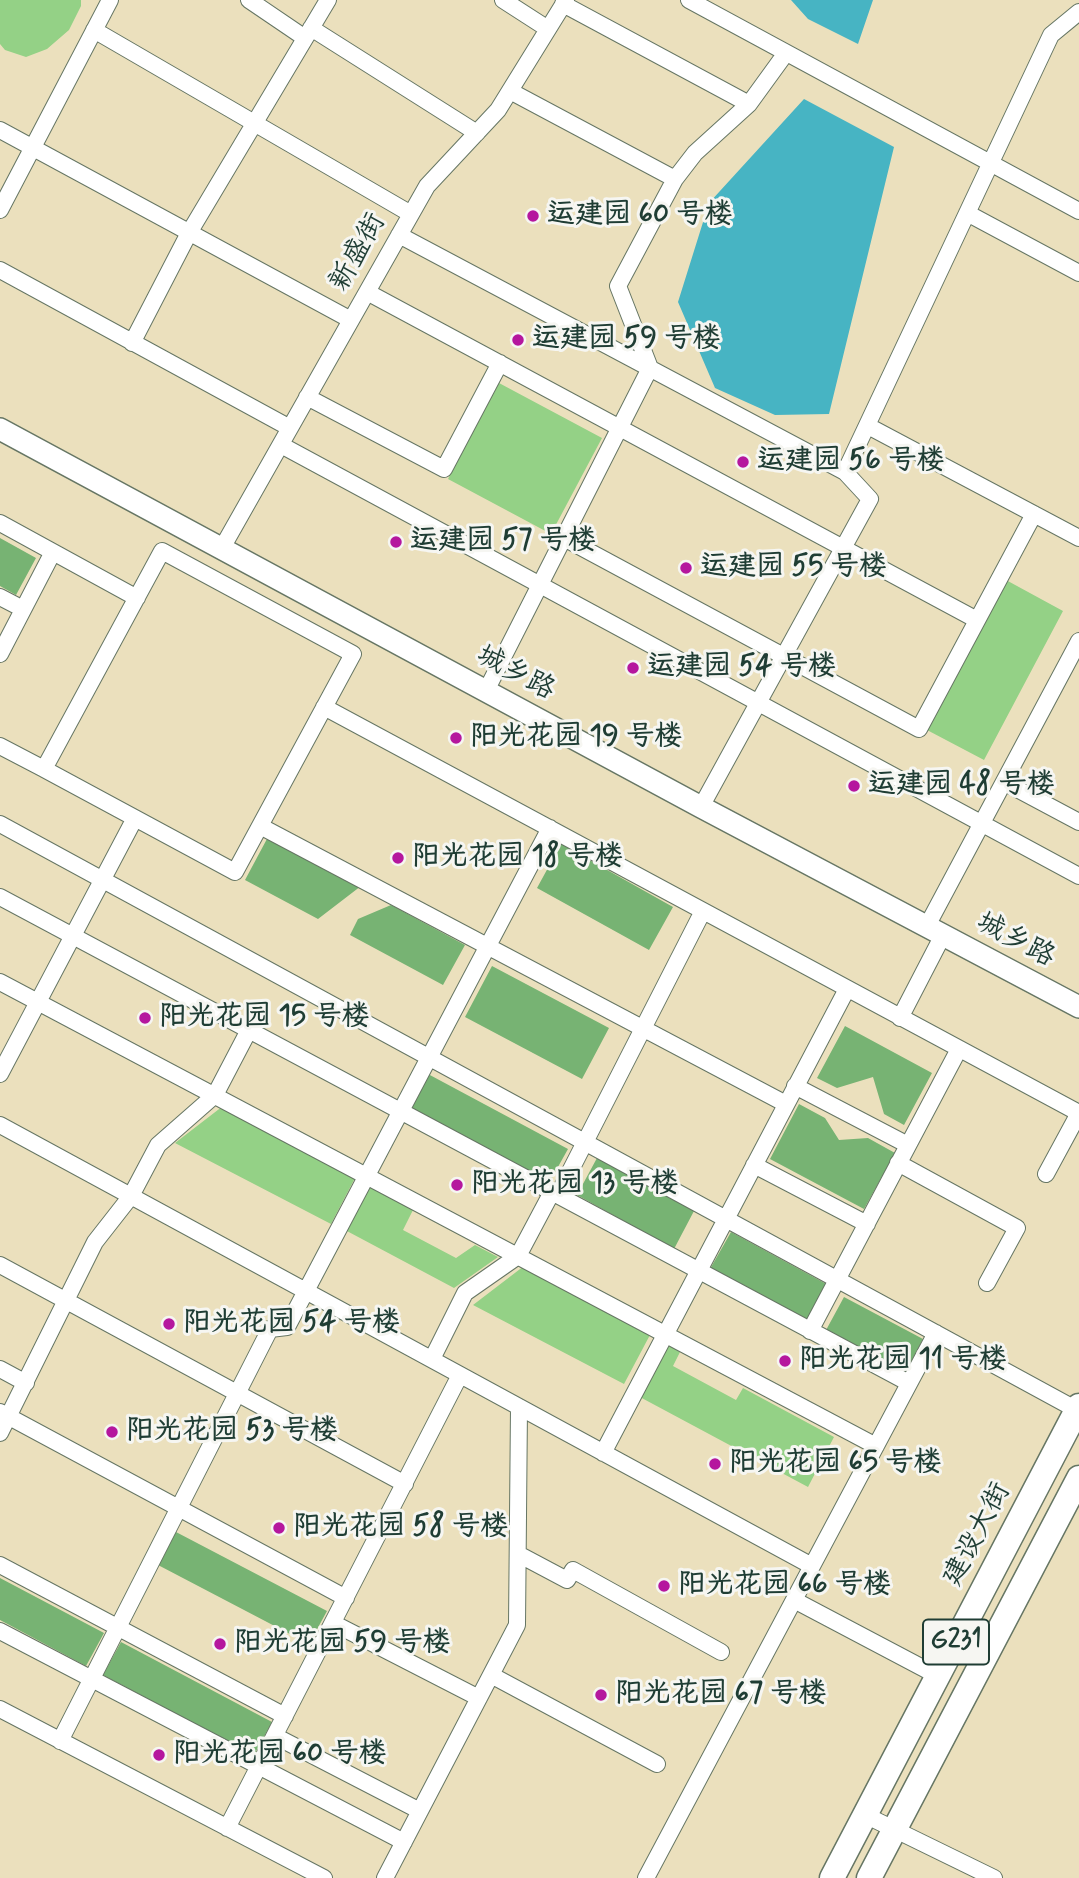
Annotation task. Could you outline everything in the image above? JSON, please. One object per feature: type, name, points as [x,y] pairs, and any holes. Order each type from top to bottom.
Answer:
[{"type":"highway","name":"建设大街","points":[[832,1878],[1078,1408]]},
{"type":"highway","name":"G231","points":[[869,1878],[1079,1478]]},
{"type":"main road","name":"城乡路","points":[[0,429],[701,807],[1079,1007]]},
{"type":"street","points":[[0,210],[110,0]]},
{"type":"street","points":[[249,0],[477,133]]},
{"type":"street","points":[[132,343],[189,233],[328,0]]},
{"type":"street","points":[[503,0],[548,29]]},
{"type":"street","points":[[689,0],[1079,211]]},
{"type":"street","points":[[565,2],[749,104]]},
{"type":"street","name":"新盛街","points":[[222,548],[427,186],[498,110],[565,2]]},
{"type":"street","points":[[845,472],[1051,35],[1079,12]]},
{"type":"street","points":[[94,30],[411,215]]},
{"type":"street","points":[[486,691],[650,368],[618,286],[675,179],[695,153],[749,104],[786,53]]},
{"type":"street","points":[[510,91],[675,179]]},
{"type":"street","points":[[0,130],[351,320]]},
{"type":"street","points":[[968,213],[1079,273]]},
{"type":"street","points":[[399,235],[845,472],[870,499],[701,807]]},
{"type":"street","points":[[0,270],[290,428]]},
{"type":"street","points":[[367,292],[977,620]]},
{"type":"street","points":[[307,397],[444,469],[500,363]]},
{"type":"street","points":[[868,426],[1079,538]]},
{"type":"street","points":[[281,445],[1079,876]]},
{"type":"street","points":[[564,538],[919,729],[1034,514]]},
{"type":"street","points":[[0,523],[137,598]]},
{"type":"street","points":[[44,769],[177,524]]},
{"type":"street","points":[[162,551],[352,654]]},
{"type":"street","points":[[0,654],[53,552]]},
{"type":"street","points":[[0,597],[23,609]]},
{"type":"street","points":[[0,746],[234,872],[368,627]]},
{"type":"street","points":[[900,1018],[982,824],[1079,641]]},
{"type":"street","points":[[324,707],[1079,1113],[1046,1174]]},
{"type":"street","points":[[1004,782],[1079,822]]},
{"type":"street","points":[[0,1074],[135,818]]},
{"type":"street","points":[[0,824],[1078,1408]]},
{"type":"street","points":[[260,826],[786,1104]]},
{"type":"street","points":[[60,1741],[270,1329],[287,1327],[550,828]]},
{"type":"street","points":[[0,897],[909,1383]]},
{"type":"street","points":[[432,1359],[465,1293],[518,1256],[585,1142],[703,911]]},
{"type":"street","points":[[0,982],[876,1446]]},
{"type":"street","points":[[603,1452],[847,989]]},
{"type":"street","points":[[0,1433],[4,1415],[26,1383],[95,1242],[131,1196],[158,1145],[215,1095],[248,1030]]},
{"type":"street","points":[[810,1331],[959,1049]]},
{"type":"street","points":[[795,1086],[908,1145]]},
{"type":"street","points":[[0,1125],[812,1566]]},
{"type":"street","points":[[898,1163],[1017,1228],[987,1283]]},
{"type":"street","points":[[754,1165],[867,1224]]},
{"type":"street","points":[[0,1265],[405,1483]]},
{"type":"street","points":[[646,1878],[936,1333]]},
{"type":"street","points":[[0,1369],[26,1383]]},
{"type":"street","points":[[228,1828],[460,1375]]},
{"type":"street","points":[[385,1878],[517,1625],[520,1407]]},
{"type":"street","points":[[4,1415],[346,1598]]},
{"type":"street","points":[[518,1554],[567,1580],[573,1570],[721,1652]]},
{"type":"street","points":[[0,1565],[285,1716]]},
{"type":"street","points":[[794,1600],[938,1676]]},
{"type":"street","points":[[333,1623],[479,1698]]},
{"type":"street","points":[[0,1631],[404,1842]]},
{"type":"street","points":[[491,1675],[657,1765]]},
{"type":"street","points":[[0,1709],[324,1878]]},
{"type":"street","points":[[275,1736],[420,1811]]},
{"type":"street","points":[[865,1815],[994,1878]]},
{"type":"green space","points":[[0,0],[81,0],[81,6],[69,30],[47,49],[26,57],[5,50],[0,44]]},
{"type":"green space","points":[[499,383],[602,438],[551,534],[448,479]]},
{"type":"green space","points":[[0,538],[36,558],[16,595],[0,586]]},
{"type":"green space","points":[[1006,580],[1063,611],[984,760],[927,730]]},
{"type":"green space","points":[[268,837],[361,886],[318,919],[245,880]]},
{"type":"green space","points":[[561,844],[673,907],[649,950],[537,888]]},
{"type":"green space","points":[[391,905],[465,945],[443,985],[350,935],[358,919]]},
{"type":"green space","points":[[492,966],[609,1028],[582,1079],[465,1017]]},
{"type":"green space","points":[[845,1026],[932,1073],[904,1125],[884,1114],[873,1077],[837,1088],[817,1078]]},
{"type":"green space","points":[[428,1074],[568,1149],[549,1183],[410,1108]]},
{"type":"green space","points":[[799,1104],[825,1118],[839,1140],[868,1138],[895,1153],[864,1209],[770,1159]]},
{"type":"green space","points":[[223,1106],[356,1176],[331,1224],[175,1143]]},
{"type":"green space","points":[[597,1158],[694,1211],[674,1249],[577,1195]]},
{"type":"green space","points":[[369,1186],[413,1210],[403,1230],[456,1258],[475,1245],[498,1257],[454,1288],[345,1230]]},
{"type":"green space","points":[[731,1232],[830,1286],[809,1323],[710,1269]]},
{"type":"green space","points":[[524,1266],[651,1333],[624,1384],[473,1305]]},
{"type":"green space","points":[[844,1297],[923,1339],[904,1375],[825,1332]]},
{"type":"green space","points":[[666,1344],[680,1352],[673,1366],[736,1400],[743,1388],[834,1437],[808,1487],[638,1396]]},
{"type":"green space","points":[[176,1532],[327,1611],[309,1644],[158,1565]]},
{"type":"green space","points":[[0,1578],[104,1633],[86,1666],[0,1620]]},
{"type":"green space","points":[[121,1642],[272,1722],[254,1755],[103,1675]]},
{"type":"water","points":[[791,0],[873,0],[858,44],[808,19]]},
{"type":"water","points":[[804,99],[894,147],[829,414],[775,415],[715,388],[678,302],[709,203]]},
{"type":"place","name":"运建园 60 号楼","points":[[533,216]]},
{"type":"place","name":"运建园 59 号楼","points":[[518,340]]},
{"type":"place","name":"运建园 56 号楼","points":[[743,462]]},
{"type":"place","name":"运建园 57 号楼","points":[[396,542]]},
{"type":"place","name":"运建园 55 号楼","points":[[686,568]]},
{"type":"place","name":"运建园 54 号楼","points":[[633,668]]},
{"type":"place","name":"阳光花园 19 号楼","points":[[456,738]]},
{"type":"place","name":"运建园 48 号楼","points":[[854,786]]},
{"type":"place","name":"阳光花园 18 号楼","points":[[398,858]]},
{"type":"place","name":"阳光花园 15 号楼","points":[[145,1018]]},
{"type":"place","name":"阳光花园 13 号楼","points":[[457,1185]]},
{"type":"place","name":"阳光花园 54 号楼","points":[[169,1324]]},
{"type":"place","name":"阳光花园 11 号楼","points":[[785,1361]]},
{"type":"place","name":"阳光花园 53 号楼","points":[[112,1432]]},
{"type":"place","name":"阳光花园 65 号楼","points":[[715,1464]]},
{"type":"place","name":"阳光花园 58 号楼","points":[[279,1528]]},
{"type":"place","name":"阳光花园 66 号楼","points":[[664,1586]]},
{"type":"place","name":"阳光花园 59 号楼","points":[[220,1644]]},
{"type":"place","name":"阳光花园 67 号楼","points":[[601,1695]]},
{"type":"place","name":"阳光花园 60 号楼","points":[[159,1755]]}]
